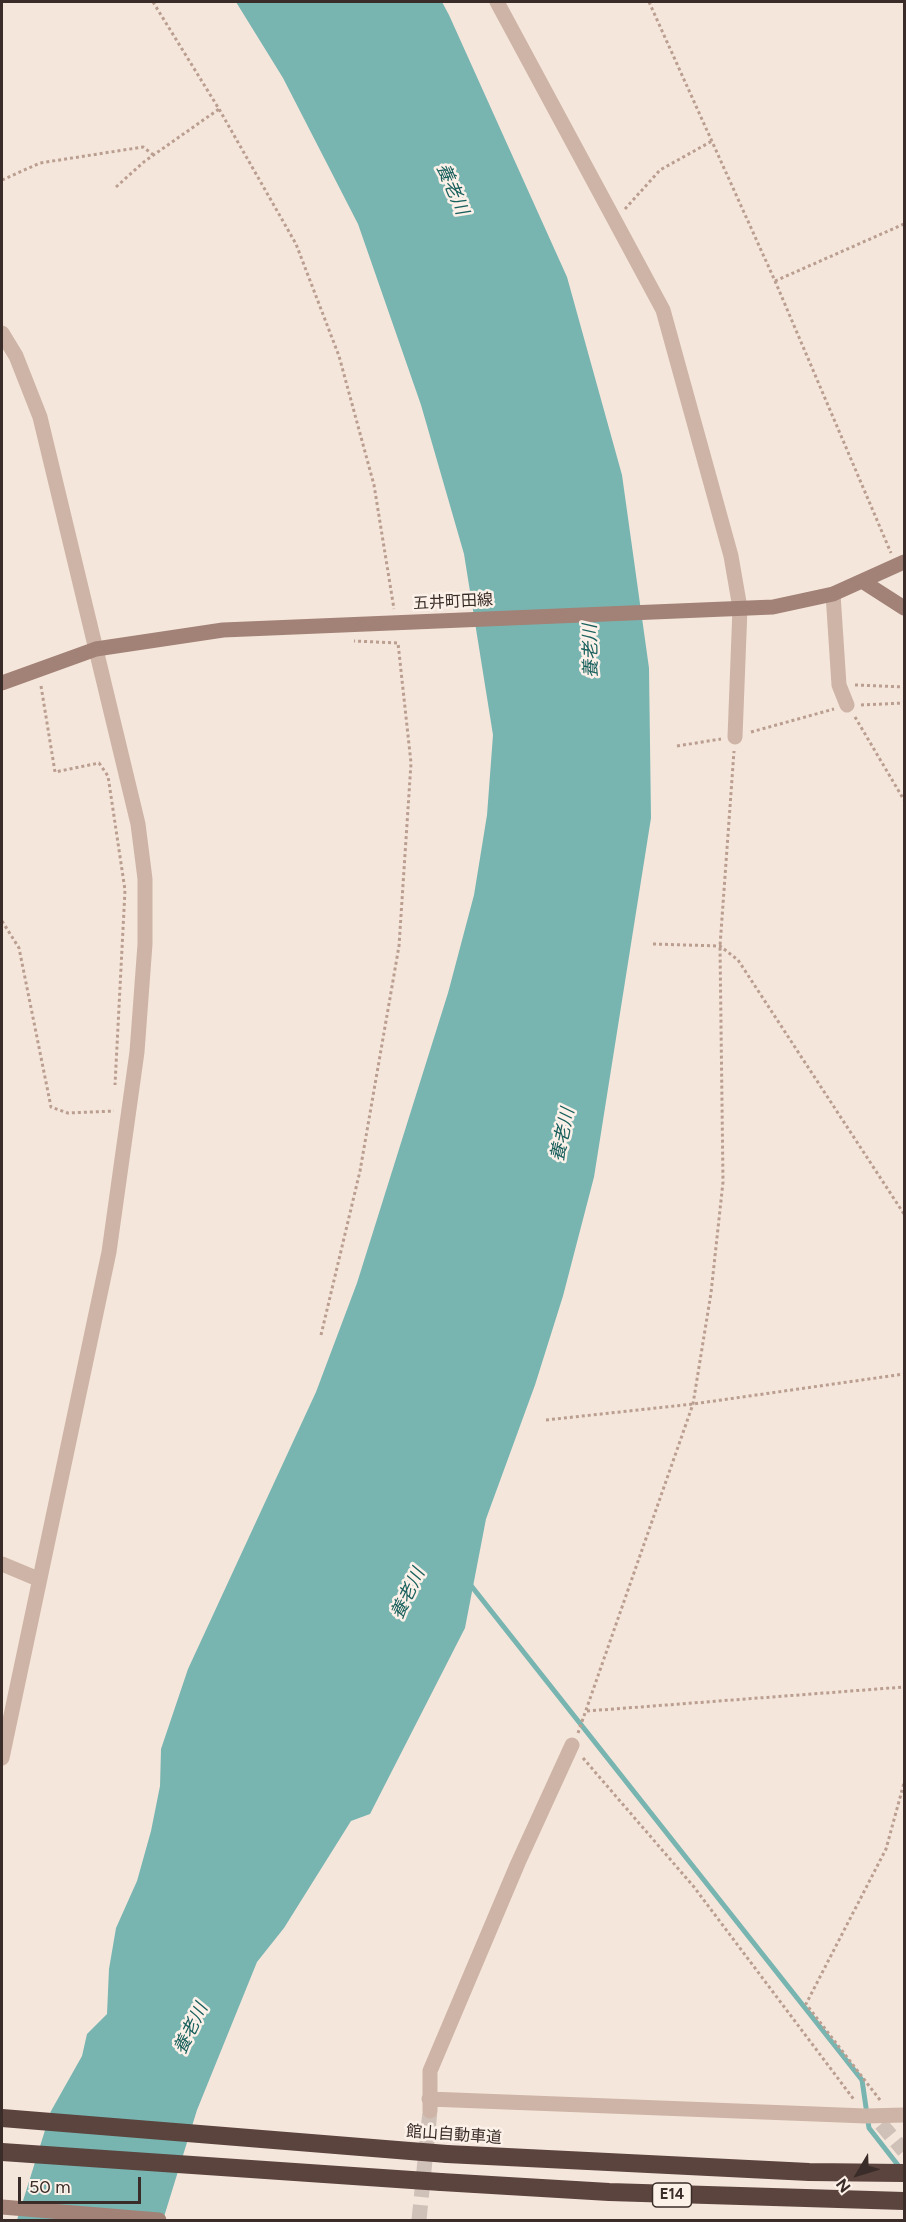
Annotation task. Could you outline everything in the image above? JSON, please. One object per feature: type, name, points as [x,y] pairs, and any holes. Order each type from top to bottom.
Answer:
[{"type":"highway","name":"館山自動車道","points":[[2,2118],[447,2154],[809,2172],[904,2173]]},
{"type":"highway","name":"E14","points":[[2,2152],[609,2192],[904,2201]]},
{"type":"main road","name":"五井町田線","points":[[2,683],[96,649],[223,630],[668,609],[773,607],[833,594],[900,563]]},
{"type":"main road","points":[[862,581],[904,608]]},
{"type":"main road","points":[[2,2207],[159,2220]]},
{"type":"street","points":[[497,2],[616,219],[663,310],[731,556],[740,608],[735,737]]},
{"type":"street","points":[[2,333],[16,356],[40,417],[138,824],[145,879],[142,1002],[128,1125],[109,1252],[77,1414],[38,1579],[2,1758]]},
{"type":"street","points":[[833,594],[839,685],[848,705]]},
{"type":"street","points":[[2,1564],[38,1579]]},
{"type":"street","points":[[572,1745],[518,1863],[430,2071],[429,2105],[884,2117]]},
{"type":"path","points":[[153,2],[219,109],[296,244],[339,356],[374,484],[396,623]]},
{"type":"path","points":[[649,2],[900,563]]},
{"type":"path","points":[[116,187],[145,161],[219,109]]},
{"type":"path","points":[[616,219],[660,170],[712,141]]},
{"type":"path","points":[[2,180],[40,163],[52,161],[143,147],[155,156]]},
{"type":"path","points":[[775,281],[904,224]]},
{"type":"path","points":[[321,1335],[360,1171],[399,946],[411,763],[398,643],[357,642],[334,634],[324,626]]},
{"type":"path","points":[[38,669],[56,772],[99,764],[108,776],[125,890],[115,1088]]},
{"type":"path","points":[[839,685],[904,687]]},
{"type":"path","points":[[677,746],[735,737],[848,705],[904,703]]},
{"type":"path","points":[[848,705],[904,800]]},
{"type":"path","points":[[735,737],[720,946],[723,1182],[711,1293],[693,1404],[587,1711],[572,1745],[694,1887],[884,2117]]},
{"type":"path","points":[[2,921],[19,948],[51,1107],[68,1113],[114,1111],[128,1125]]},
{"type":"path","points":[[653,944],[720,946],[738,960],[904,1214]]},
{"type":"path","points":[[546,1420],[693,1404],[904,1374]]},
{"type":"path","points":[[587,1711],[904,1687]]},
{"type":"path","points":[[884,2117],[806,2004],[885,1850],[904,1783]]},
{"type":"water","name":"養老川","points":[[236,2],[442,2],[449,15],[567,277],[622,475],[649,668],[651,818],[594,1177],[563,1296],[535,1385],[486,1519],[465,1628],[370,1814],[351,1821],[284,1928],[257,1962],[197,2110],[163,2220],[17,2220],[51,2111],[82,2056],[87,2034],[107,2014],[109,1969],[116,1928],[137,1881],[151,1831],[160,1786],[161,1749],[188,1669],[316,1392],[357,1283],[448,993],[474,895],[487,815],[493,735],[464,554],[421,405],[358,224],[283,78]]},
{"type":"waterway","points":[[469,1583],[862,2080],[869,2128],[901,2169]]},
{"type":"tunnel","points":[[419,2220],[430,2111]]},
{"type":"tunnel","points":[[881,2124],[904,2151]]}]
